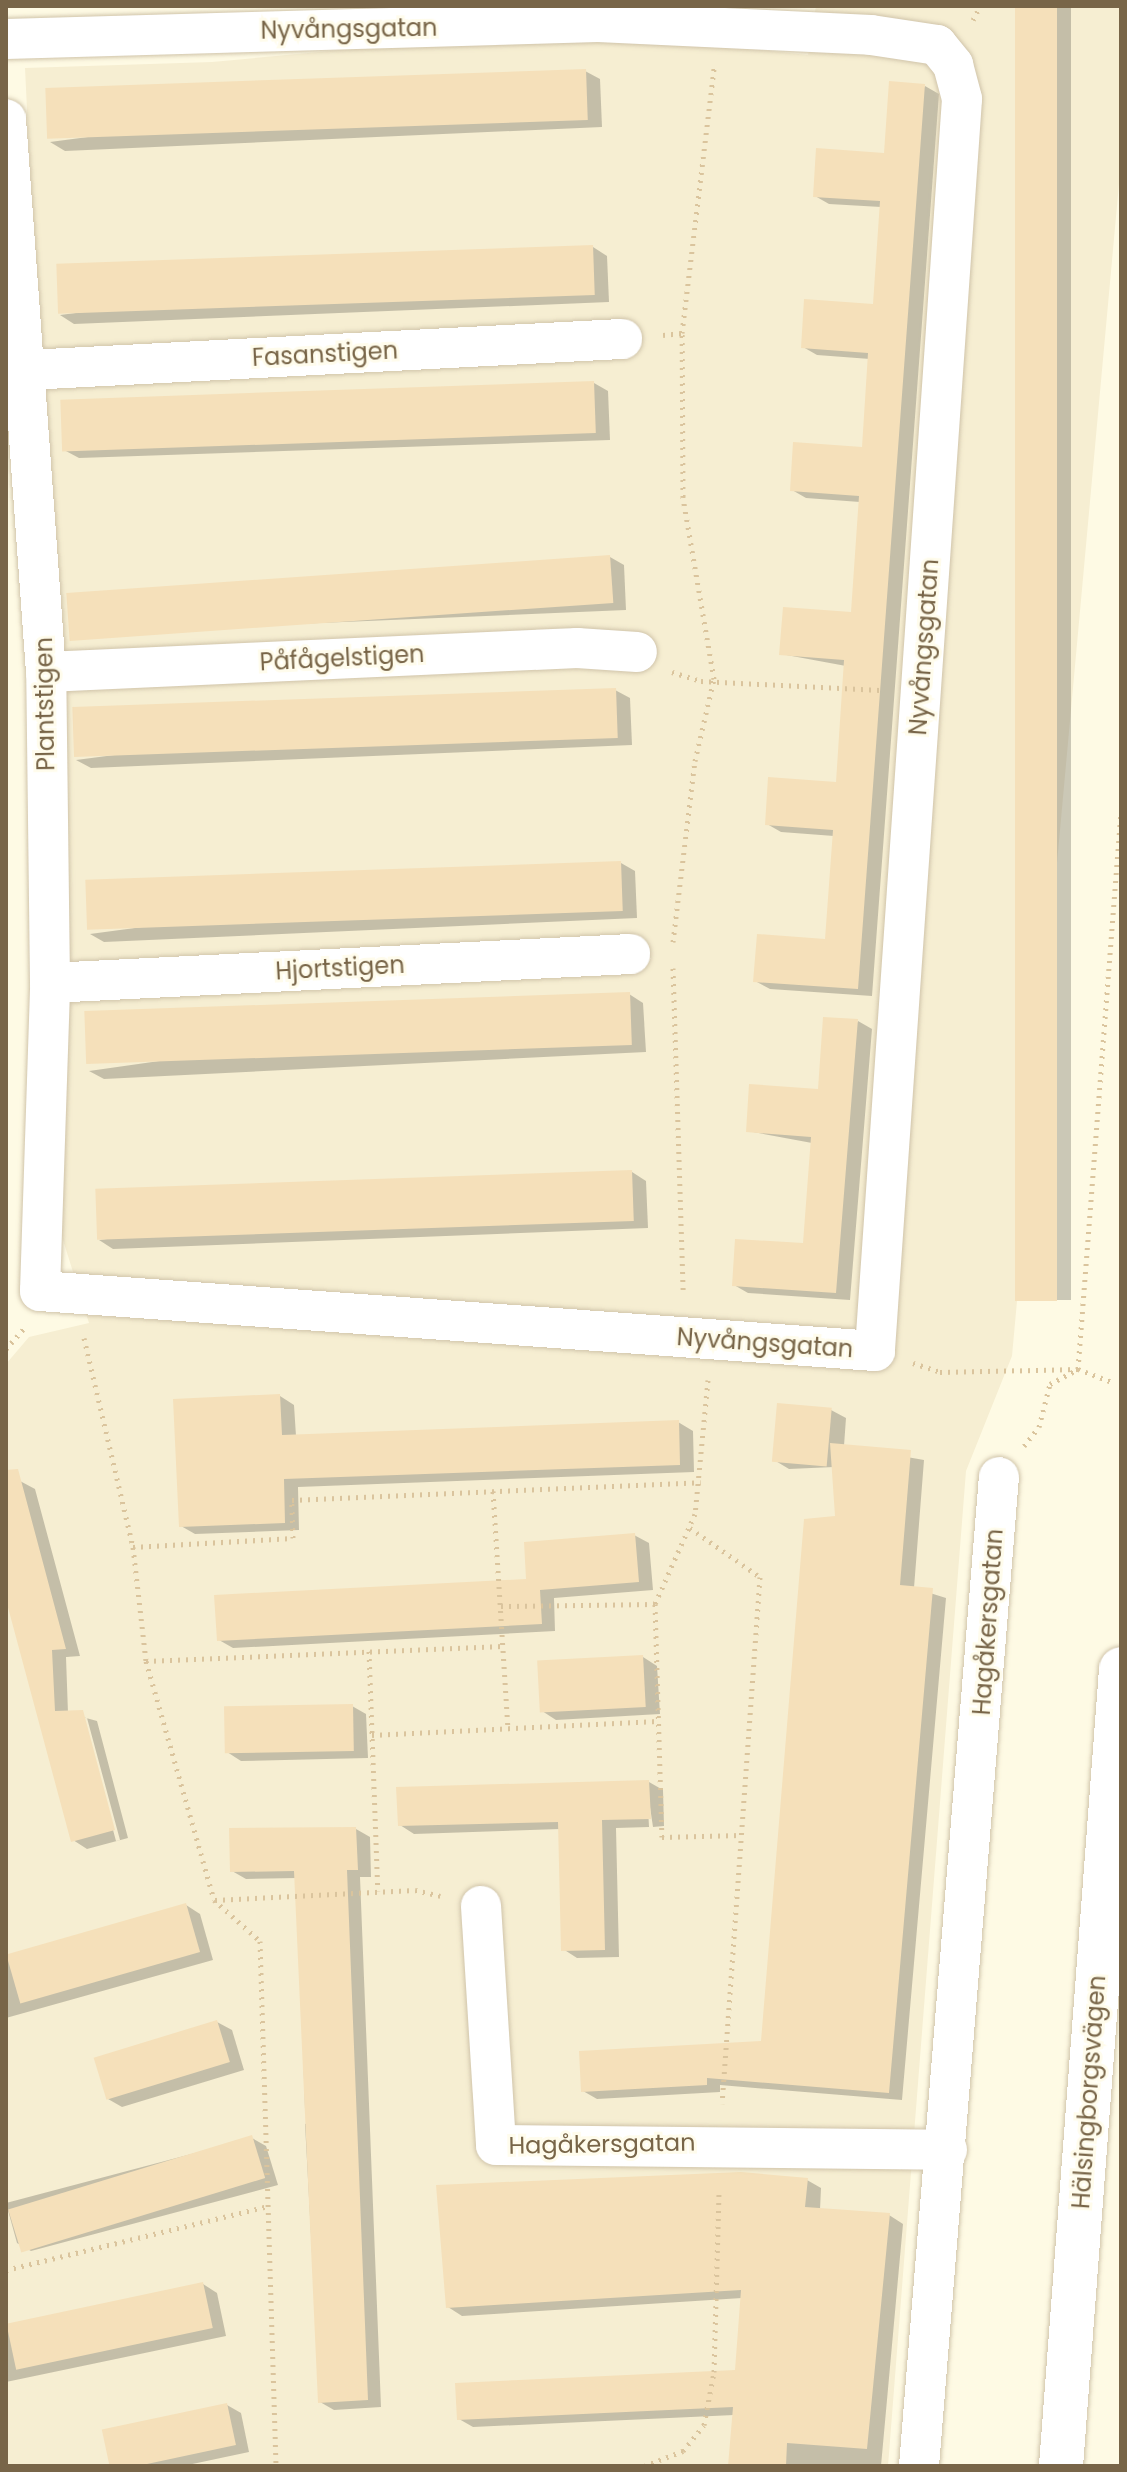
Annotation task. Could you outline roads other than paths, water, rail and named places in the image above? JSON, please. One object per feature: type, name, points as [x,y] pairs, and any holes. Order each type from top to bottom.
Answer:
[{"type":"main road","name":"Hälsingborgsvägen","points":[[1061,2466],[1121,1669]]},
{"type":"street","name":"Nyvångsgatan","points":[[6,39],[598,22],[720,28],[937,45],[953,65],[962,99],[875,1351],[40,1291]]},
{"type":"street","name":"Plantstigen","points":[[6,119],[28,370],[46,672],[50,983],[40,1291]]},
{"type":"street","name":"Fasanstigen","points":[[28,370],[622,339]]},
{"type":"street","name":"Påfågelstigen","points":[[46,672],[577,648],[637,652]]},
{"type":"street","name":"Hjortstigen","points":[[50,983],[630,954]]},
{"type":"street","name":"Hagåkersgatan","points":[[919,2466],[947,2150],[999,1477]]},
{"type":"street","name":"Hagåkersgatan","points":[[481,1906],[496,2145],[720,2142],[947,2150]]}]
